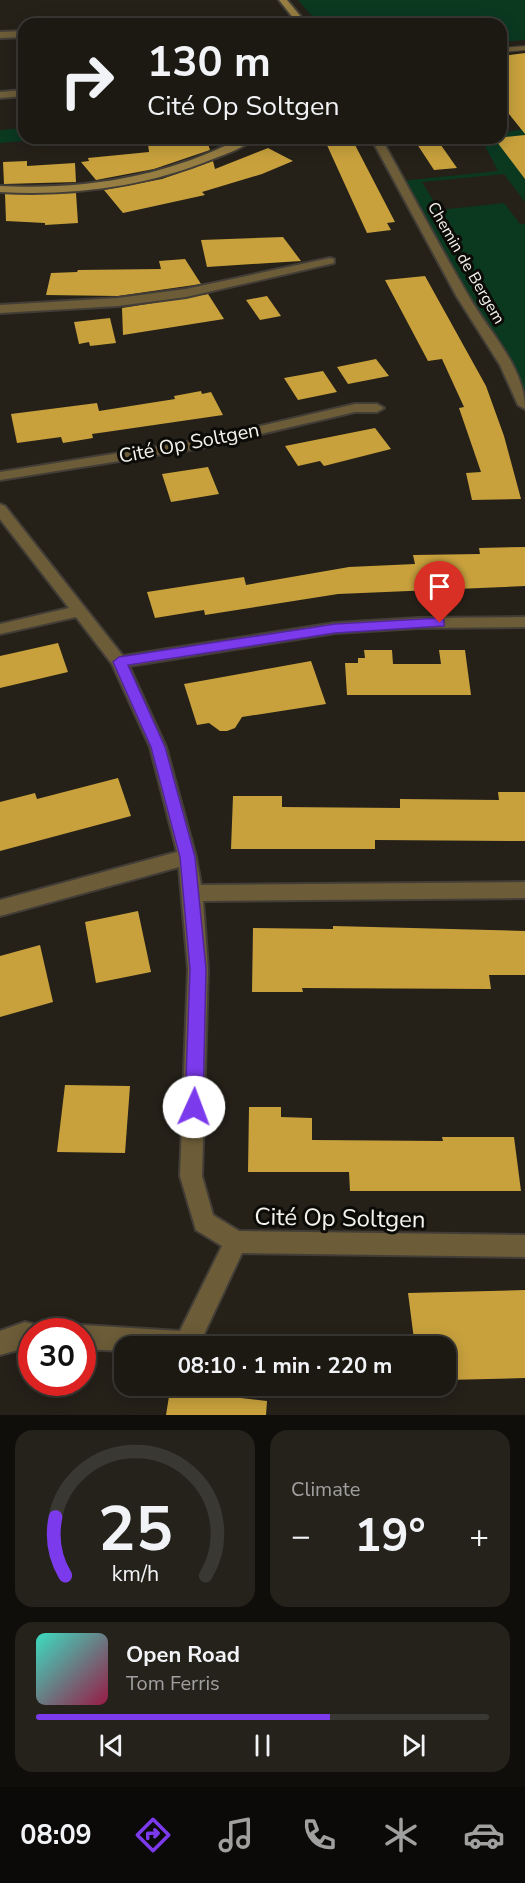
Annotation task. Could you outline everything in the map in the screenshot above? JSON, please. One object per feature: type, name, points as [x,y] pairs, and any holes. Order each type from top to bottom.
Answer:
[{"type":"main road","points":[[283,0],[298,18]]},
{"type":"main road","points":[[0,189],[58,190],[128,182],[168,171],[237,144]]},
{"type":"street","points":[[0,35],[18,34]]},
{"type":"street","points":[[0,95],[18,94]]},
{"type":"street","name":"Chemin de Bergem","points":[[379,144],[463,297],[506,365],[525,405]]},
{"type":"street","points":[[0,309],[118,302],[186,293],[330,261]]},
{"type":"street","name":"Cité Op Soltgen","points":[[0,476],[201,444],[355,408],[377,408]]},
{"type":"street","name":"Cité Op Soltgen","points":[[0,509],[119,662],[158,747],[187,857],[193,893],[198,969],[191,1176],[204,1222],[236,1242],[525,1246]]},
{"type":"street","points":[[0,629],[80,611]]},
{"type":"street","points":[[119,662],[335,628],[418,623],[525,622]]},
{"type":"street","points":[[0,909],[187,857]]},
{"type":"street","points":[[193,893],[525,890]]},
{"type":"street","points":[[96,1338],[187,1343],[236,1242]]},
{"type":"street","points":[[0,1343],[18,1337]]},
{"type":"lane","points":[[507,50],[525,48]]},
{"type":"green space","points":[[298,0],[525,0],[525,40],[507,42],[507,18],[314,18]]},
{"type":"green space","points":[[18,128],[18,142],[0,143],[0,130]]},
{"type":"green space","points":[[525,129],[525,202],[504,174],[422,182],[439,210],[504,203],[520,224],[525,224],[525,405],[401,181],[498,171],[484,144],[507,144],[507,132]]},
{"type":"building","points":[[525,53],[525,134],[507,112],[507,55]]},
{"type":"building","points":[[525,135],[525,179],[499,144],[507,144],[507,137]]},
{"type":"building","points":[[148,144],[208,144],[210,150],[154,169],[96,180],[81,162],[89,161],[88,158],[149,152]]},
{"type":"building","points":[[326,144],[355,144],[395,222],[387,223],[391,230],[367,233]]},
{"type":"building","points":[[417,144],[440,144],[457,168],[434,170]]},
{"type":"building","points":[[268,148],[293,161],[262,174],[202,192],[205,195],[123,213],[104,190],[162,179],[213,161],[215,169]]},
{"type":"building","points":[[27,161],[27,166],[75,163],[76,182],[4,184],[3,162]]},
{"type":"building","points":[[76,193],[78,223],[45,225],[45,223],[6,221],[5,194]]},
{"type":"building","points":[[283,237],[301,261],[207,267],[201,240]]},
{"type":"building","points":[[185,259],[201,284],[118,296],[46,295],[51,273],[77,272],[78,270],[161,269],[159,261]]},
{"type":"building","points":[[425,276],[486,386],[504,436],[521,499],[472,500],[466,473],[481,472],[459,408],[464,407],[442,359],[428,361],[385,280]]},
{"type":"building","points":[[208,294],[224,319],[123,335],[122,308]]},
{"type":"building","points":[[267,296],[281,316],[260,320],[246,300]]},
{"type":"building","points":[[110,318],[116,343],[90,346],[89,342],[79,344],[74,322]]},
{"type":"building","points":[[376,359],[389,376],[348,384],[337,367]]},
{"type":"building","points":[[323,371],[337,392],[298,400],[284,378]]},
{"type":"building","points":[[201,391],[202,394],[211,392],[223,415],[92,434],[93,438],[63,443],[61,437],[17,443],[11,414],[97,403],[99,411],[175,399],[174,396]]},
{"type":"building","points":[[375,428],[391,449],[324,466],[320,461],[298,466],[285,446]]},
{"type":"building","points":[[208,467],[219,494],[171,502],[162,474]]},
{"type":"building","points":[[525,547],[525,586],[338,594],[205,615],[204,610],[155,618],[147,592],[244,577],[246,585],[349,567],[415,564],[413,555],[480,554],[479,548]]},
{"type":"building","points":[[58,643],[68,672],[0,688],[0,656]]},
{"type":"building","points":[[364,650],[392,650],[393,664],[441,664],[439,650],[465,650],[471,695],[347,695],[345,663],[358,663],[358,658],[365,658]]},
{"type":"building","points":[[311,661],[326,704],[242,717],[235,728],[227,731],[220,731],[209,723],[197,725],[184,684]]},
{"type":"building","points":[[118,778],[131,816],[0,851],[0,802],[35,793],[37,799]]},
{"type":"building","points":[[498,792],[525,792],[525,841],[375,840],[375,849],[231,849],[233,796],[282,796],[282,807],[400,808],[400,799],[499,800]]},
{"type":"building","points":[[138,911],[151,972],[96,983],[85,922]]},
{"type":"building","points":[[333,926],[525,931],[525,975],[489,975],[491,989],[302,988],[303,992],[252,992],[253,928],[333,929]]},
{"type":"building","points":[[40,945],[53,1002],[0,1017],[0,956]]},
{"type":"building","points":[[65,1085],[130,1086],[125,1153],[57,1152]]},
{"type":"building","points":[[249,1107],[281,1107],[281,1117],[312,1118],[312,1140],[443,1141],[442,1137],[514,1137],[521,1191],[350,1191],[349,1172],[248,1172]]},
{"type":"building","points":[[525,1290],[525,1378],[456,1380],[456,1336],[414,1336],[408,1293]]},
{"type":"building","points":[[169,1396],[223,1396],[267,1401],[266,1415],[166,1415]]},
{"type":"route","points":[[194,1107],[198,969],[193,893],[187,857],[158,747],[119,662],[335,628],[440,623]]}]
